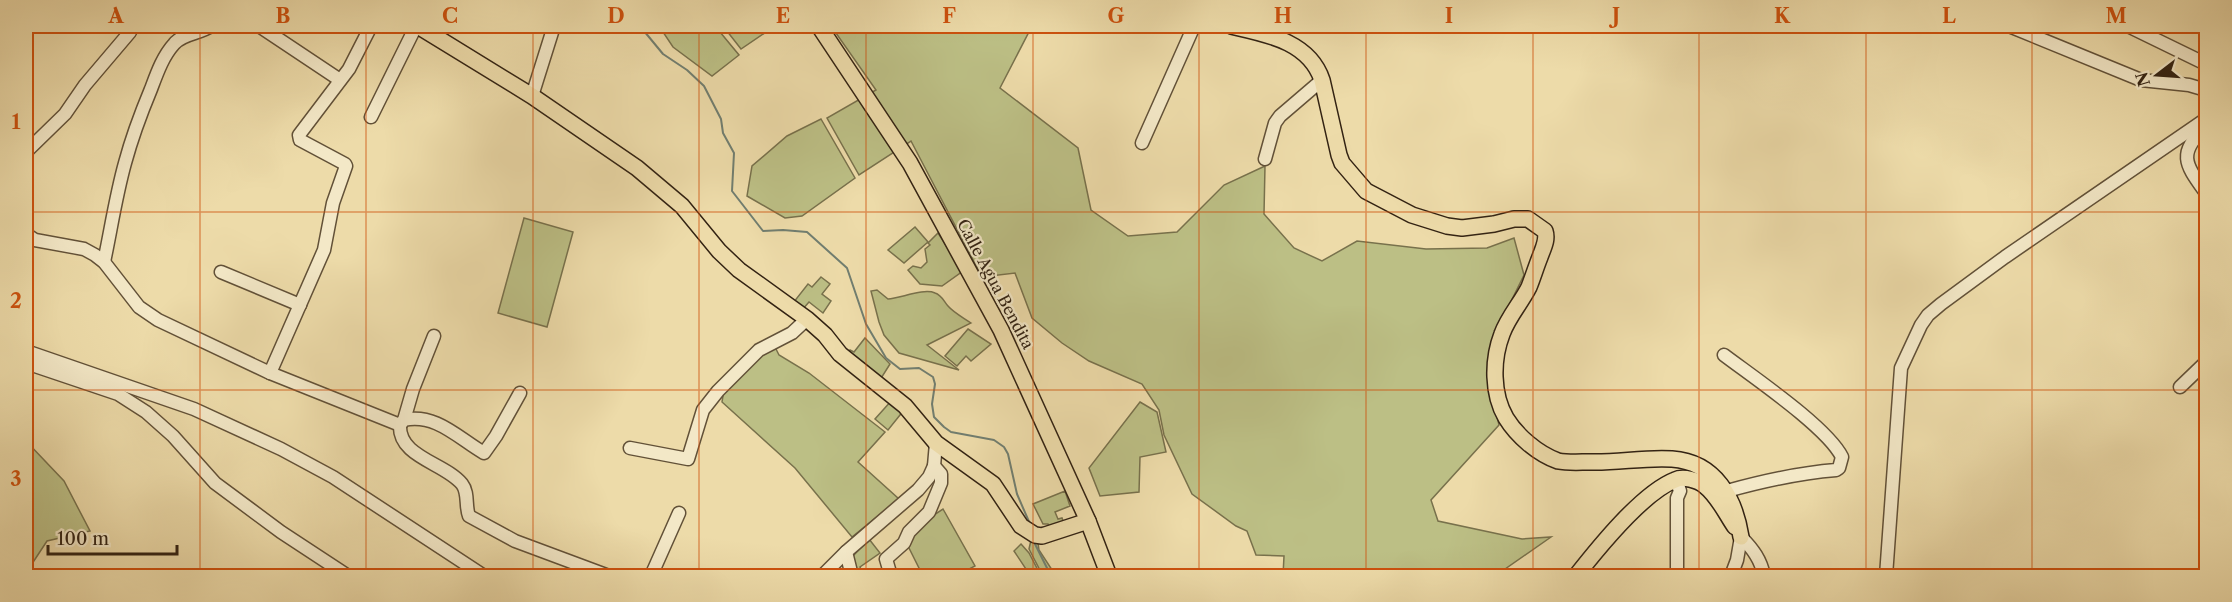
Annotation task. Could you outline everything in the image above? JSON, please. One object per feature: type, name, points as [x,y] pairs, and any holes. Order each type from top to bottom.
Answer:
[{"type":"main road","name":"Calle Agua Bendita","points":[[819,26],[910,164],[1001,330],[1088,521],[1109,576]]},
{"type":"main road","points":[[1231,26],[1272,35],[1297,46],[1322,80],[1342,162],[1366,191],[1412,215],[1447,225],[1462,228],[1514,219],[1528,219],[1545,231],[1546,241],[1543,250],[1528,288],[1502,334],[1494,365],[1500,405],[1507,420],[1519,433],[1539,452],[1560,461],[1607,462],[1673,459],[1698,467],[1713,476],[1727,491],[1736,512],[1742,537]]},
{"type":"main road","points":[[425,28],[532,96],[637,168],[682,206],[719,251],[739,270],[807,319],[825,335],[840,354],[905,406],[936,442],[993,484],[1021,526],[1031,533],[1050,535],[1088,521]]},
{"type":"main road","points":[[1576,576],[1595,551],[1641,504],[1661,487],[1676,479],[1692,480],[1704,485],[1714,495],[1742,537]]},
{"type":"street","points":[[104,262],[124,164],[138,120],[157,75],[175,42],[202,32],[211,26]]},
{"type":"street","points":[[259,26],[340,80]]},
{"type":"street","points":[[270,373],[324,250],[333,202],[346,166],[300,140],[299,135],[349,69],[371,26]]},
{"type":"street","points":[[532,96],[554,26]]},
{"type":"street","points":[[1142,143],[1194,26]]},
{"type":"street","points":[[2009,26],[2141,80],[2206,90]]},
{"type":"street","points":[[2128,26],[2206,64]]},
{"type":"street","points":[[371,117],[425,28]]},
{"type":"street","points":[[26,152],[65,114],[130,32]]},
{"type":"street","points":[[1265,159],[1275,123],[1322,80]]},
{"type":"street","points":[[1886,576],[1901,368],[1921,325],[1941,304],[1996,264],[2206,119]]},
{"type":"street","points":[[2206,127],[2189,146],[2185,156],[2190,170],[2206,193]]},
{"type":"street","points":[[26,234],[35,240],[84,249],[104,262],[139,307],[158,320],[270,373],[402,422],[417,418],[446,427],[484,453],[520,393]]},
{"type":"street","points":[[221,272],[300,305]]},
{"type":"street","points":[[630,448],[688,459],[703,410],[718,392],[759,350],[792,333],[807,319]]},
{"type":"street","points":[[434,336],[402,422],[402,440],[411,449],[448,472],[462,484],[469,516],[515,540],[609,576]]},
{"type":"street","points":[[26,351],[184,405],[281,448],[333,477],[484,576]]},
{"type":"street","points":[[1724,355],[1810,421],[1833,443],[1842,457],[1839,468],[1836,470],[1804,472],[1727,491]]},
{"type":"street","points":[[2180,387],[2206,362]]},
{"type":"street","points":[[26,363],[118,394],[146,412],[173,436],[214,483],[281,532],[348,576]]},
{"type":"street","points":[[822,576],[846,552],[918,490],[929,477],[934,466],[936,442]]},
{"type":"street","points":[[891,576],[886,559],[904,543],[909,532],[929,512],[941,483],[941,474],[934,466]]},
{"type":"street","points":[[1676,479],[1680,491],[1677,498],[1677,576]]},
{"type":"street","points":[[651,576],[679,513]]},
{"type":"street","points":[[1731,576],[1742,537]]},
{"type":"street","points":[[1742,537],[1753,548],[1763,567],[1764,576]]},
{"type":"street","points":[[846,552],[852,576]]},
{"type":"green space","points":[[659,26],[715,26],[739,55],[712,76],[673,47]]},
{"type":"green space","points":[[723,26],[775,26],[741,49]]},
{"type":"green space","points":[[831,26],[1032,26],[1000,88],[1078,148],[1091,210],[1128,236],[1177,232],[1224,185],[1265,166],[1264,214],[1294,248],[1322,261],[1357,241],[1426,249],[1487,248],[1514,238],[1524,275],[1493,338],[1490,385],[1499,425],[1431,500],[1438,521],[1522,539],[1551,537],[1495,576],[1283,576],[1284,556],[1256,555],[1247,531],[1236,526],[1192,494],[1164,435],[1159,410],[1142,384],[1089,361],[1062,343],[1032,318],[1015,273],[982,277],[911,141],[859,175],[827,118],[876,90]]},
{"type":"green space","points":[[821,119],[855,178],[802,216],[785,218],[747,196],[752,166],[787,136]]},
{"type":"green space","points":[[524,218],[573,232],[547,327],[498,313]]},
{"type":"green space","points":[[915,227],[928,242],[904,263],[888,250]]},
{"type":"green space","points":[[938,233],[963,271],[942,286],[920,284],[908,270],[913,266],[921,268],[927,262],[925,249]]},
{"type":"green space","points":[[821,277],[830,284],[822,294],[831,301],[823,313],[809,302],[802,310],[793,303],[808,284],[812,287]]},
{"type":"green space","points":[[877,290],[888,299],[919,292],[935,293],[953,311],[971,323],[927,345],[959,370],[899,353],[884,335],[879,322],[871,291]]},
{"type":"green space","points":[[968,329],[991,344],[971,361],[966,356],[957,366],[945,356]]},
{"type":"green space","points":[[865,338],[890,364],[880,380],[847,354],[850,350],[854,352]]},
{"type":"green space","points":[[774,345],[779,355],[809,373],[885,432],[858,462],[899,499],[852,537],[795,468],[722,402],[728,385],[741,369]]},
{"type":"green space","points":[[892,400],[904,410],[888,430],[875,419]]},
{"type":"green space","points":[[1140,402],[1157,412],[1166,452],[1140,457],[1139,492],[1100,496],[1089,468]]},
{"type":"green space","points":[[26,441],[64,481],[90,531],[47,541],[26,573]]},
{"type":"green space","points":[[1065,491],[1070,506],[1055,512],[1058,519],[1062,518],[1064,524],[1051,529],[1048,524],[1043,524],[1033,504]]},
{"type":"green space","points":[[943,509],[975,566],[956,576],[923,576],[907,544],[917,526]]},
{"type":"green space","points":[[869,539],[880,553],[860,567],[864,576],[856,576],[853,556]]},
{"type":"green space","points":[[1031,540],[1038,543],[1039,550],[1056,576],[1043,576],[1029,549]]},
{"type":"green space","points":[[1021,544],[1029,553],[1041,576],[1018,576],[1026,569],[1014,551]]},
{"type":"waterway","points":[[642,26],[663,54],[687,70],[704,86],[721,119],[723,133],[734,153],[732,191],[763,231],[807,232],[847,268],[866,324],[886,358],[900,369],[919,368],[933,377],[935,384],[932,404],[934,417],[951,432],[994,440],[1004,447],[1008,454],[1017,494],[1030,524]]},
{"type":"waterway","points":[[1034,542],[1051,576]]}]
